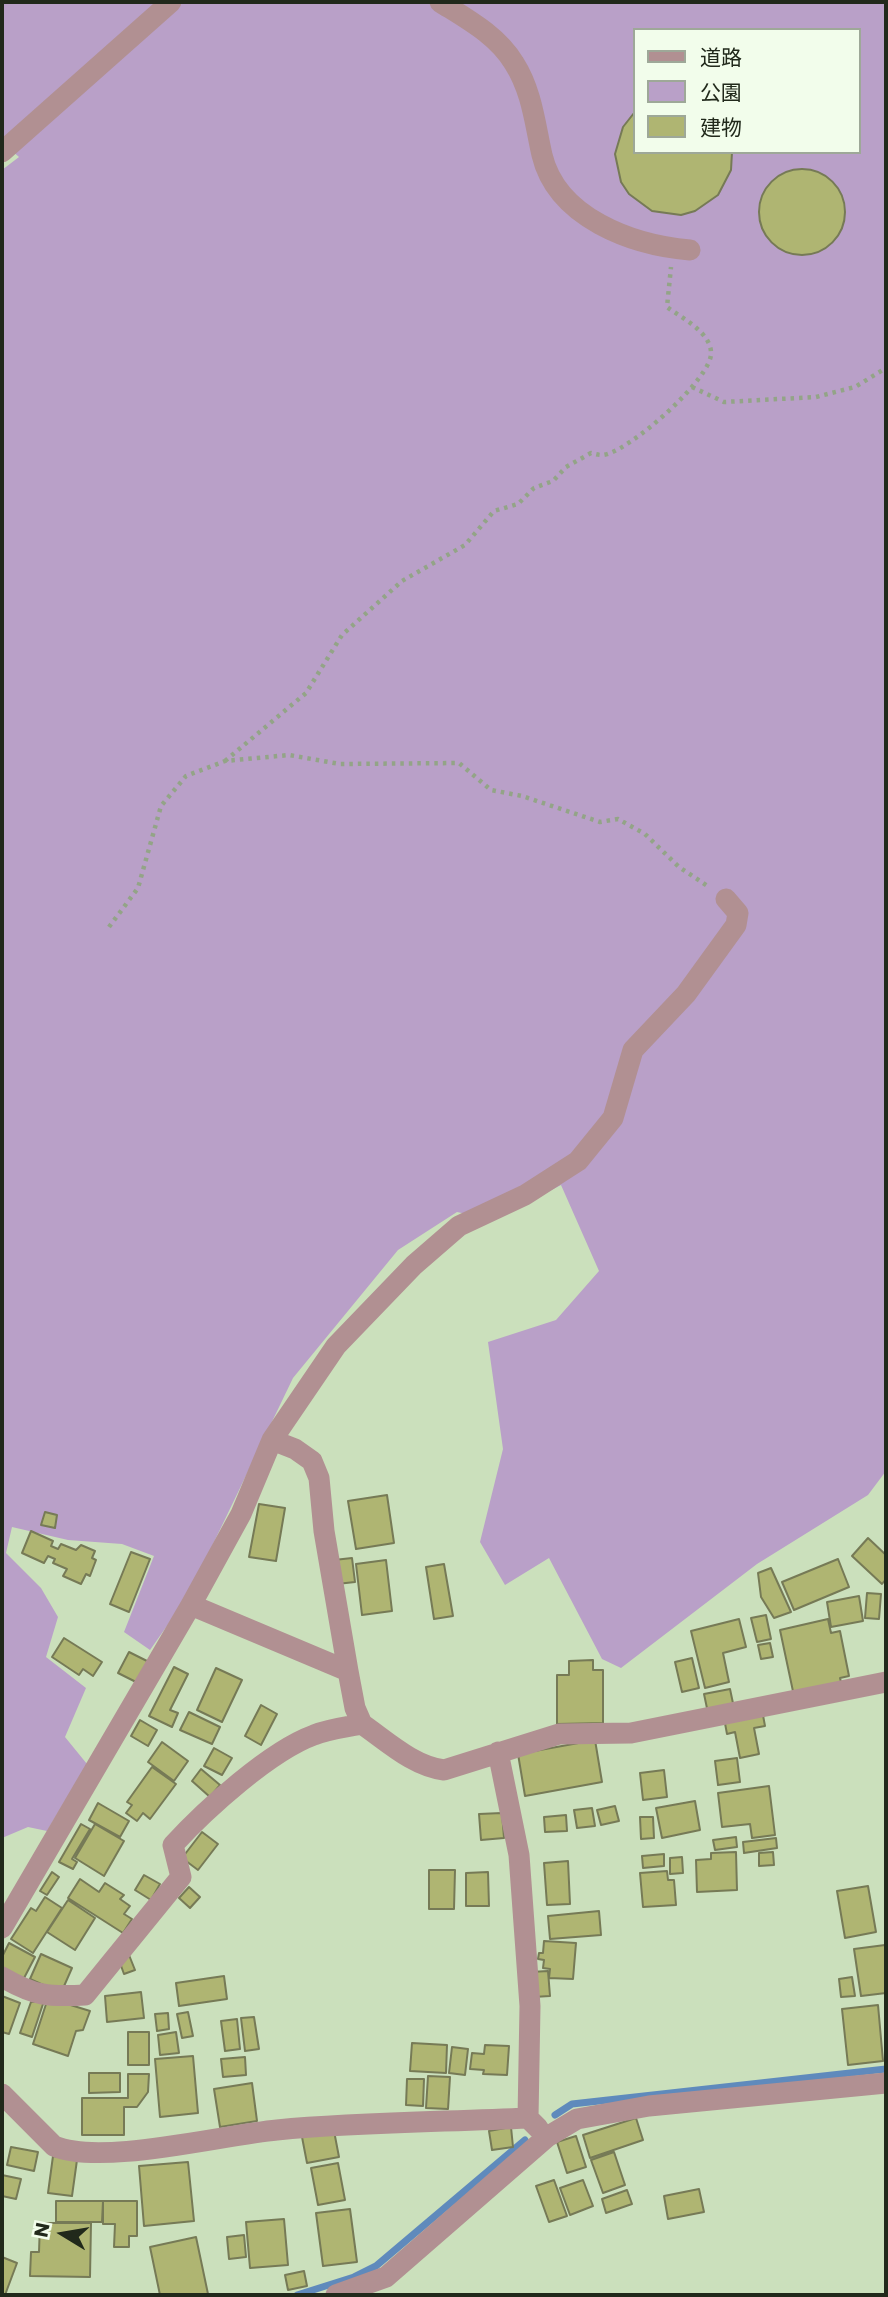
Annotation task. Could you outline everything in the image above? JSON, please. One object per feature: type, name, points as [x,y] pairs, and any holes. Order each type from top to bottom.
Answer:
[{"type":"street","points":[[2,152],[171,2]]},
{"type":"street","points":[[440,2],[501,44],[515,64],[535,112],[542,157],[555,187],[577,210],[609,229],[681,249]]},
{"type":"street","points":[[2,1928],[191,1605],[241,1514],[272,1440],[336,1346],[432,1249],[459,1226],[525,1195],[578,1161],[614,1118],[633,1051],[686,994],[736,925],[738,914],[726,899]]},
{"type":"street","points":[[299,1400],[300,1433],[319,1478],[355,1708],[362,1724],[410,1759],[430,1768],[444,1770],[559,1734],[631,1733],[886,1682]]},
{"type":"street","points":[[272,1440],[295,1449],[312,1461]]},
{"type":"street","points":[[191,1605],[348,1671]]},
{"type":"street","points":[[2,1977],[27,1991],[48,1997],[86,1994],[181,1877],[173,1845],[189,1828],[282,1750],[316,1734],[362,1724]]},
{"type":"street","points":[[498,1752],[519,1855],[530,2006],[528,2118],[547,2137]]},
{"type":"street","points":[[335,2295],[373,2290],[547,2137],[578,2119],[649,2106],[886,2083]]},
{"type":"street","points":[[2,2094],[54,2146],[65,2151],[158,2147],[276,2130],[528,2118]]},
{"type":"path","points":[[225,761],[306,693],[342,635],[402,581],[465,545],[494,512],[518,505],[534,488],[553,481],[566,467],[591,453],[603,455],[642,435],[692,387],[710,363],[712,350],[701,332],[667,307],[681,249]]},
{"type":"path","points":[[692,387],[724,402],[816,397],[855,387],[886,368]]},
{"type":"path","points":[[109,927],[138,888],[161,806],[186,776],[225,761],[289,755],[340,764],[459,764],[491,790],[522,796],[600,822],[618,819],[645,834],[679,867],[726,899]]},
{"type":"green space","points":[[2,2],[886,2],[886,1471],[868,1495],[757,1564],[621,1668],[602,1659],[549,1558],[505,1585],[480,1542],[503,1449],[488,1342],[556,1320],[599,1271],[561,1185],[495,1220],[457,1212],[398,1250],[293,1378],[188,1596],[150,1650],[124,1632],[154,1556],[122,1544],[68,1540],[12,1527],[6,1553],[41,1588],[58,1617],[46,1657],[86,1688],[65,1737],[87,1764],[47,1831],[28,1827],[2,1838],[2,170],[19,157],[2,142]]},
{"type":"building","points":[[632,116],[632,154],[732,154],[731,170],[718,195],[695,211],[681,215],[652,211],[629,194],[621,182],[615,154],[623,127]]},
{"type":"building","points":[[802,169],[826,176],[838,188],[845,212],[838,236],[826,248],[802,255],[778,248],[766,236],[759,212],[766,188],[778,176]]},
{"type":"building","points":[[387,1495],[394,1543],[356,1549],[348,1501]]},
{"type":"building","points":[[259,1504],[285,1508],[276,1561],[249,1557]]},
{"type":"building","points":[[45,1512],[57,1515],[55,1528],[41,1525]]},
{"type":"building","points":[[31,1531],[53,1541],[51,1546],[58,1549],[61,1544],[76,1550],[81,1545],[95,1551],[92,1558],[96,1560],[90,1576],[86,1574],[81,1584],[63,1576],[67,1569],[53,1563],[55,1559],[48,1556],[44,1563],[22,1553]]},
{"type":"building","points":[[868,1538],[886,1555],[886,1579],[882,1584],[852,1556]]},
{"type":"building","points":[[131,1552],[150,1559],[129,1612],[110,1604]]},
{"type":"building","points":[[352,1558],[355,1582],[337,1584],[334,1560]]},
{"type":"building","points":[[838,1559],[849,1587],[794,1610],[782,1582]]},
{"type":"building","points":[[386,1560],[392,1611],[362,1615],[356,1564]]},
{"type":"building","points":[[444,1564],[453,1616],[434,1619],[426,1567]]},
{"type":"building","points":[[771,1568],[791,1612],[774,1618],[761,1597],[758,1573]]},
{"type":"building","points":[[867,1593],[881,1594],[879,1619],[865,1618]]},
{"type":"building","points":[[859,1596],[863,1621],[831,1627],[827,1602]]},
{"type":"building","points":[[766,1615],[771,1639],[757,1642],[751,1618]]},
{"type":"building","points":[[739,1619],[746,1647],[723,1653],[729,1682],[705,1688],[691,1631]]},
{"type":"building","points":[[828,1619],[831,1633],[840,1631],[849,1676],[840,1678],[842,1686],[794,1696],[780,1630]]},
{"type":"building","points":[[64,1638],[102,1662],[93,1676],[83,1669],[79,1675],[52,1657]]},
{"type":"building","points":[[770,1643],[773,1657],[761,1659],[758,1645]]},
{"type":"building","points":[[129,1652],[149,1662],[138,1683],[118,1673]]},
{"type":"building","points":[[692,1658],[699,1688],[682,1692],[675,1662]]},
{"type":"building","points":[[593,1660],[593,1670],[603,1670],[603,1723],[557,1724],[557,1675],[569,1675],[569,1661]]},
{"type":"building","points":[[174,1667],[188,1674],[170,1710],[178,1713],[172,1727],[149,1716]]},
{"type":"building","points":[[216,1668],[242,1680],[222,1722],[197,1710]]},
{"type":"building","points":[[730,1689],[734,1708],[708,1713],[704,1694]]},
{"type":"building","points":[[261,1705],[277,1714],[261,1745],[245,1736]]},
{"type":"building","points":[[762,1710],[765,1726],[754,1728],[759,1754],[740,1758],[735,1732],[727,1734],[724,1718]]},
{"type":"building","points":[[189,1712],[220,1727],[212,1744],[180,1730]]},
{"type":"building","points":[[140,1720],[157,1730],[148,1746],[131,1736]]},
{"type":"building","points":[[595,1740],[602,1782],[525,1796],[518,1754]]},
{"type":"building","points":[[162,1742],[188,1761],[174,1781],[148,1762]]},
{"type":"building","points":[[214,1748],[232,1758],[222,1775],[204,1766]]},
{"type":"building","points":[[737,1758],[740,1782],[718,1785],[715,1761]]},
{"type":"building","points":[[152,1767],[176,1784],[150,1819],[143,1813],[137,1821],[126,1813],[132,1805],[127,1802]]},
{"type":"building","points":[[201,1769],[220,1785],[210,1797],[192,1781]]},
{"type":"building","points":[[664,1770],[667,1797],[643,1800],[640,1773]]},
{"type":"building","points":[[769,1786],[775,1835],[752,1838],[750,1824],[722,1827],[718,1793]]},
{"type":"building","points":[[695,1801],[700,1830],[662,1838],[656,1808]]},
{"type":"building","points":[[98,1803],[129,1821],[120,1837],[89,1820]]},
{"type":"building","points":[[615,1806],[619,1821],[601,1825],[597,1810]]},
{"type":"building","points":[[592,1808],[595,1826],[577,1828],[574,1810]]},
{"type":"building","points":[[502,1813],[504,1838],[481,1840],[479,1814]]},
{"type":"building","points":[[566,1815],[567,1831],[545,1832],[544,1817]]},
{"type":"building","points":[[640,1817],[653,1817],[654,1838],[641,1839]]},
{"type":"building","points":[[81,1824],[90,1829],[72,1859],[77,1862],[73,1869],[59,1862]]},
{"type":"building","points":[[95,1824],[124,1841],[104,1876],[75,1858]]},
{"type":"building","points":[[202,1832],[218,1844],[198,1870],[182,1858]]},
{"type":"building","points":[[736,1837],[737,1847],[715,1850],[713,1840]]},
{"type":"building","points":[[776,1838],[777,1848],[744,1853],[743,1842]]},
{"type":"building","points":[[736,1852],[737,1890],[697,1892],[696,1860],[711,1859],[711,1853]]},
{"type":"building","points":[[773,1852],[774,1865],[759,1866],[759,1853]]},
{"type":"building","points":[[664,1854],[664,1866],[643,1868],[642,1856]]},
{"type":"building","points":[[682,1857],[683,1873],[670,1874],[670,1858]]},
{"type":"building","points":[[568,1861],[570,1904],[547,1905],[544,1863]]},
{"type":"building","points":[[429,1870],[455,1870],[454,1909],[429,1909]]},
{"type":"building","points":[[667,1871],[668,1880],[674,1880],[676,1905],[643,1907],[640,1873]]},
{"type":"building","points":[[52,1872],[59,1877],[47,1895],[40,1891]]},
{"type":"building","points":[[488,1872],[489,1906],[466,1906],[466,1873]]},
{"type":"building","points":[[144,1875],[160,1884],[151,1900],[135,1890]]},
{"type":"building","points":[[80,1879],[99,1892],[105,1883],[124,1895],[120,1899],[130,1906],[124,1914],[132,1919],[123,1933],[68,1898]]},
{"type":"building","points":[[868,1886],[876,1932],[845,1938],[837,1891]]},
{"type":"building","points":[[189,1887],[200,1897],[190,1908],[179,1898]]},
{"type":"building","points":[[45,1897],[62,1908],[33,1953],[11,1939],[31,1908],[36,1911]]},
{"type":"building","points":[[68,1900],[95,1918],[75,1950],[47,1932]]},
{"type":"building","points":[[599,1911],[601,1935],[550,1939],[548,1916]]},
{"type":"building","points":[[544,1941],[576,1943],[573,1979],[549,1978],[550,1969],[543,1968],[544,1960],[538,1959],[539,1953],[543,1953]]},
{"type":"building","points":[[9,1943],[35,1957],[23,1980],[2,1969],[2,1957]]},
{"type":"building","points":[[885,1945],[886,1993],[861,1996],[854,1949]]},
{"type":"building","points":[[41,1954],[72,1968],[61,1993],[30,1979]]},
{"type":"building","points":[[129,1955],[135,1970],[124,1974],[120,1963]]},
{"type":"building","points":[[548,1971],[550,1996],[533,1997],[531,1972]]},
{"type":"building","points":[[224,1976],[227,1999],[179,2006],[176,1983]]},
{"type":"building","points":[[852,1977],[855,1996],[841,1997],[839,1979]]},
{"type":"building","points":[[141,1992],[144,2018],[107,2022],[105,1996]]},
{"type":"building","points":[[2,1996],[20,2003],[9,2034],[2,2032]]},
{"type":"building","points":[[48,1998],[90,2011],[83,2030],[76,2031],[68,2056],[33,2044]]},
{"type":"building","points":[[44,2001],[32,2037],[20,2033],[31,2002]]},
{"type":"building","points":[[878,2005],[883,2061],[848,2065],[842,2009]]},
{"type":"building","points":[[188,2012],[193,2036],[182,2038],[177,2014]]},
{"type":"building","points":[[168,2013],[169,2029],[157,2031],[155,2014]]},
{"type":"building","points":[[254,2017],[259,2049],[245,2051],[241,2018]]},
{"type":"building","points":[[237,2019],[240,2049],[225,2051],[221,2021]]},
{"type":"building","points":[[128,2032],[149,2032],[149,2065],[128,2065]]},
{"type":"building","points":[[176,2032],[179,2053],[160,2055],[158,2035]]},
{"type":"building","points":[[412,2043],[447,2045],[446,2073],[410,2071]]},
{"type":"building","points":[[485,2045],[509,2046],[507,2075],[483,2074],[484,2070],[470,2069],[472,2053],[484,2054]]},
{"type":"building","points":[[452,2047],[468,2049],[465,2075],[449,2073]]},
{"type":"building","points":[[193,2056],[198,2113],[160,2117],[155,2059]]},
{"type":"building","points":[[245,2057],[246,2075],[223,2077],[221,2059]]},
{"type":"building","points":[[89,2073],[120,2073],[120,2092],[89,2093]]},
{"type":"building","points":[[128,2074],[149,2074],[148,2092],[137,2107],[124,2107],[124,2135],[82,2135],[82,2098],[128,2098]]},
{"type":"building","points":[[428,2076],[450,2077],[448,2109],[426,2108]]},
{"type":"building","points":[[407,2079],[424,2079],[423,2106],[406,2105]]},
{"type":"building","points":[[252,2083],[257,2121],[220,2127],[214,2089]]},
{"type":"building","points":[[636,2118],[643,2140],[590,2158],[583,2135]]},
{"type":"building","points":[[511,2127],[513,2147],[492,2150],[489,2131]]},
{"type":"building","points":[[334,2131],[339,2157],[307,2163],[302,2137]]},
{"type":"building","points":[[576,2136],[586,2167],[567,2173],[557,2142]]},
{"type":"building","points":[[11,2147],[38,2152],[34,2171],[7,2165]]},
{"type":"building","points":[[614,2152],[625,2185],[603,2193],[591,2160]]},
{"type":"building","points":[[53,2156],[77,2160],[72,2196],[48,2193]]},
{"type":"building","points":[[188,2162],[194,2221],[144,2226],[139,2166]]},
{"type":"building","points":[[338,2163],[345,2200],[318,2205],[311,2168]]},
{"type":"building","points":[[2,2175],[21,2179],[16,2199],[2,2196]]},
{"type":"building","points":[[554,2180],[567,2216],[549,2222],[536,2186]]},
{"type":"building","points":[[583,2180],[593,2206],[570,2215],[560,2188]]},
{"type":"building","points":[[699,2189],[704,2212],[668,2219],[664,2196]]},
{"type":"building","points":[[627,2190],[632,2204],[606,2213],[602,2199]]},
{"type":"building","points":[[56,2201],[103,2201],[102,2222],[56,2222]]},
{"type":"building","points":[[103,2201],[137,2201],[137,2236],[129,2236],[129,2247],[114,2247],[115,2224],[103,2224]]},
{"type":"building","points":[[350,2209],[357,2262],[323,2266],[316,2213]]},
{"type":"building","points":[[284,2219],[288,2265],[250,2268],[246,2222]]},
{"type":"building","points":[[40,2223],[91,2223],[90,2277],[30,2276],[31,2252],[39,2252]]},
{"type":"building","points":[[244,2235],[246,2257],[229,2259],[227,2237]]},
{"type":"building","points":[[196,2237],[208,2294],[160,2295],[150,2247]]},
{"type":"building","points":[[2,2257],[17,2263],[5,2295],[2,2295]]},
{"type":"building","points":[[304,2271],[307,2286],[288,2290],[285,2275]]},
{"type":"waterway","points":[[555,2115],[572,2104],[886,2069]]},
{"type":"waterway","points":[[297,2295],[354,2277],[376,2266],[525,2140]]}]
